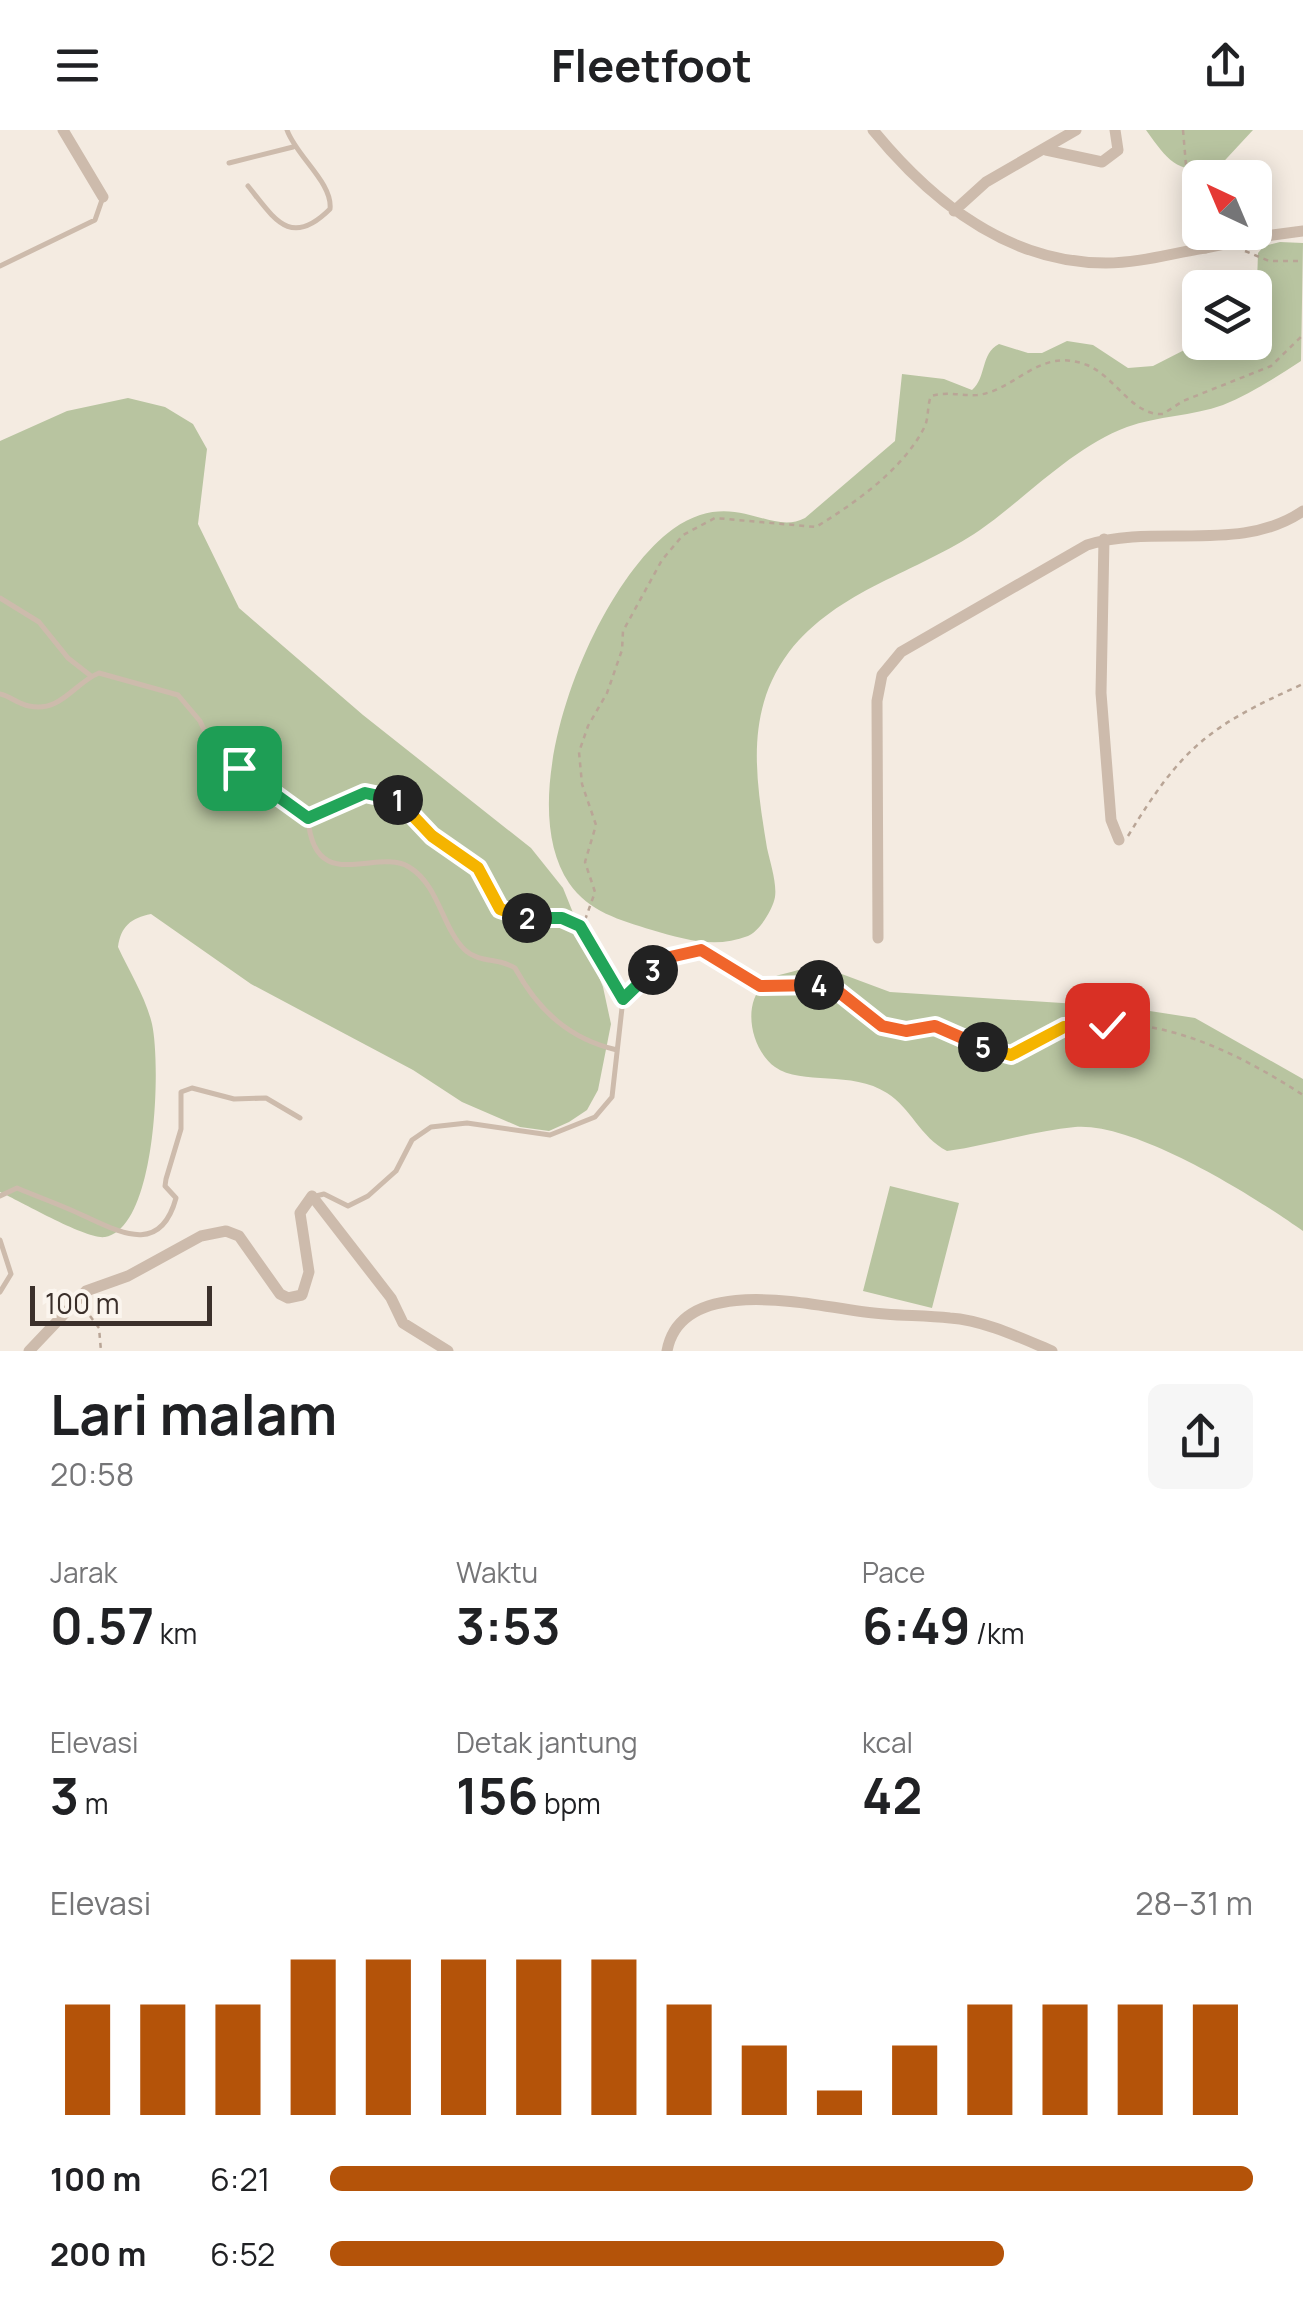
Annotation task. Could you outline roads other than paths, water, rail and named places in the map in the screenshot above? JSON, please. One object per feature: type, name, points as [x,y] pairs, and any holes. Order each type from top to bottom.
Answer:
[{"type":"street","points":[[62,130],[103,197]]},
{"type":"street","points":[[873,130],[915,177],[954,211],[1029,250],[1109,264],[1303,231]]},
{"type":"street","points":[[954,211],[986,182],[1076,130]]},
{"type":"street","points":[[1046,150],[1102,162],[1114,158],[1118,150],[1115,130]]},
{"type":"street","points":[[878,938],[878,701],[882,676],[901,652],[1104,539],[1262,531],[1303,511]]},
{"type":"street","points":[[1104,539],[1101,693],[1110,820],[1119,840]]},
{"type":"street","points":[[29,1351],[74,1300],[202,1236],[226,1231],[239,1236],[253,1250],[284,1297],[298,1297],[304,1292],[309,1272],[300,1213],[309,1198],[316,1196],[391,1298],[403,1323],[448,1351]]},
{"type":"street","points":[[667,1351],[670,1335],[686,1317],[728,1302],[760,1299],[918,1318],[951,1318],[1052,1351]]},
{"type":"lane","points":[[248,186],[278,224],[288,229],[321,218],[330,209],[329,194],[293,147],[287,130]]},
{"type":"lane","points":[[229,163],[293,147]]},
{"type":"lane","points":[[0,266],[94,220],[103,197]]},
{"type":"lane","points":[[0,598],[39,622],[68,658],[82,664],[91,676]]},
{"type":"lane","points":[[0,694],[31,707],[46,706],[63,700],[91,676],[118,676],[178,695],[195,712],[212,748],[308,818]]},
{"type":"lane","points":[[308,818],[365,793],[387,795],[406,804],[432,836],[466,856],[508,915],[562,918],[580,926],[623,999],[612,1097],[594,1118],[550,1135],[467,1123],[431,1127],[412,1140],[396,1170],[368,1196],[348,1206],[324,1194],[316,1196]]},
{"type":"lane","points":[[308,818],[309,834],[332,862],[344,868],[396,861],[415,871],[465,950],[516,968],[538,1007],[568,1029],[617,1050]]},
{"type":"lane","points":[[0,1196],[17,1188],[115,1234],[141,1236],[162,1223],[174,1206],[176,1198],[165,1186],[181,1129],[181,1092],[192,1088],[234,1099],[266,1098],[300,1118]]},
{"type":"lane","points":[[0,1240],[11,1274],[0,1292]]}]
